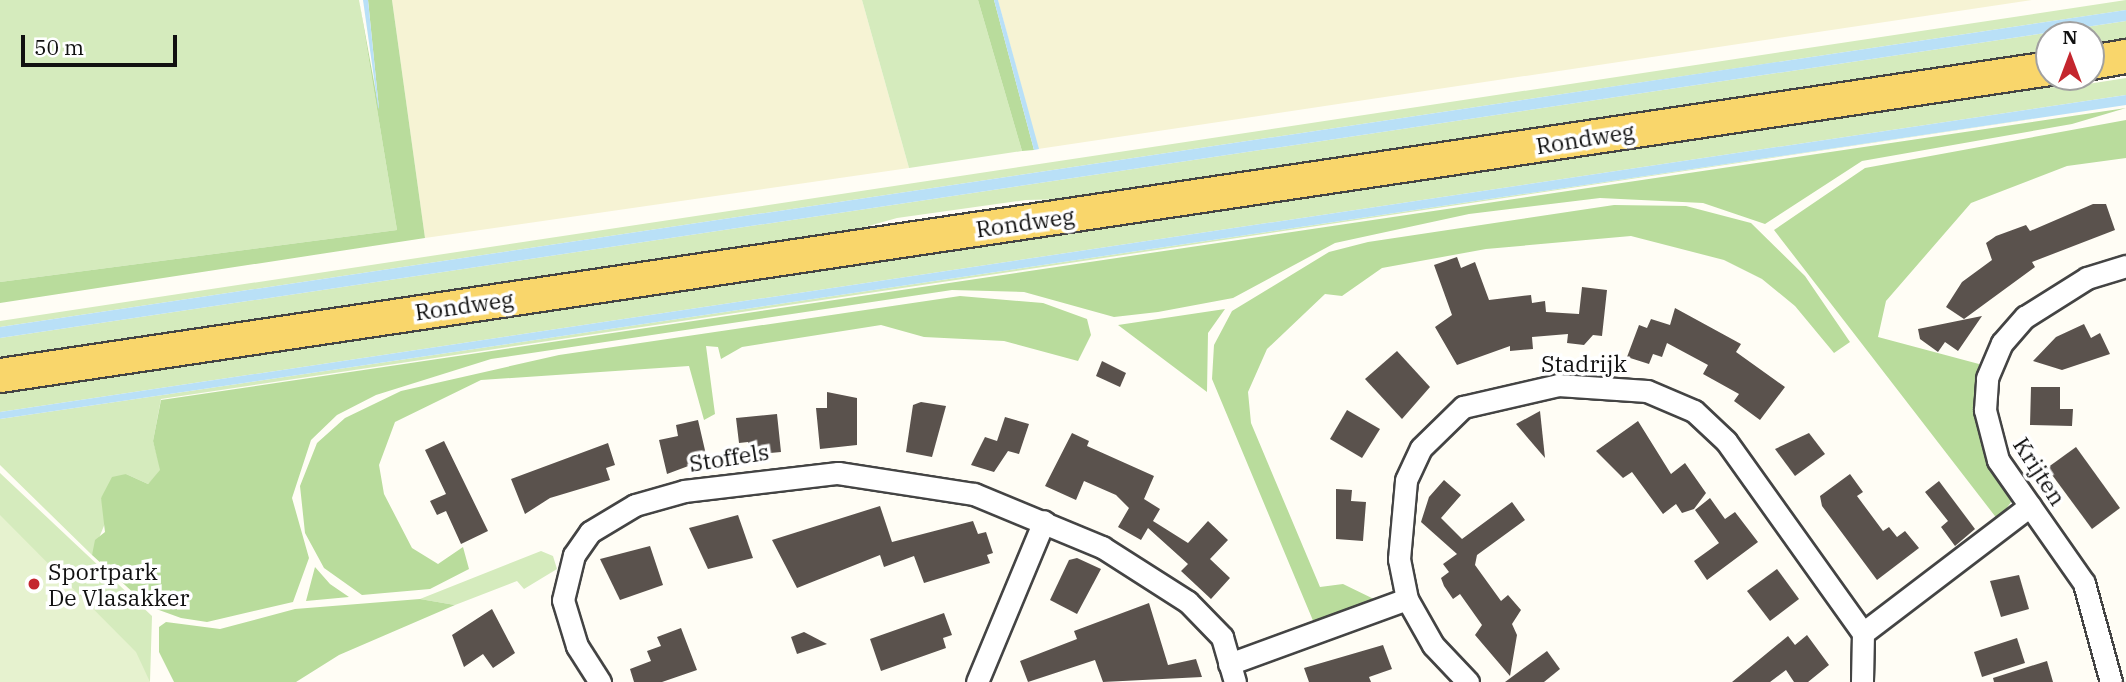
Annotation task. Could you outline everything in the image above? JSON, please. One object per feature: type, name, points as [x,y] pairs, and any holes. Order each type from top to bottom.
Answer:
[{"type":"main road","points":[[2105,60],[2126,56]]},
{"type":"main road","name":"Rondweg","points":[[0,375],[2035,70]]},
{"type":"street","name":"Krijten","points":[[2111,682],[2084,583],[2030,506],[1987,435],[1987,378],[2002,342],[2025,317],[2087,278],[2126,266]]},
{"type":"street","name":"Stadrijk","points":[[1468,682],[1433,645],[1407,599],[1399,559],[1403,493],[1421,448],[1463,407],[1500,394],[1558,385],[1623,387],[1694,411],[1726,441],[1863,633]]},
{"type":"street","name":"Stoffels","points":[[600,682],[566,618],[566,576],[590,532],[635,505],[736,480],[838,473],[932,483],[1044,521],[1101,547],[1188,602],[1222,637],[1232,673]]},
{"type":"street","points":[[1862,682],[1863,633],[2030,506]]},
{"type":"street","points":[[977,682],[1044,521]]},
{"type":"street","points":[[1232,673],[1407,599]]},
{"type":"shaded area","points":[[392,0],[862,0],[909,168],[425,238]]},
{"type":"shaded area","points":[[998,0],[2032,0],[1038,149]]},
{"type":"green space","points":[[0,0],[359,0],[397,230],[0,282]]},
{"type":"green space","points":[[359,0],[379,109],[368,0],[392,0],[425,238],[0,303],[0,282],[397,230]]},
{"type":"green space","points":[[862,0],[978,0],[1022,151],[909,168]]},
{"type":"green space","points":[[978,0],[994,0],[1034,150],[1022,151]]},
{"type":"green space","points":[[2126,0],[2126,10],[2113,12],[2035,21],[2035,24],[0,327],[0,321]]},
{"type":"green space","points":[[2126,21],[2126,46],[2105,49],[2105,24]]},
{"type":"green space","points":[[2035,35],[2035,59],[1111,198],[1026,200],[897,218],[808,243],[0,362],[0,338]]},
{"type":"green space","points":[[2126,78],[2126,95],[0,412],[0,386],[1986,88],[2105,91],[2105,81]]},
{"type":"green space","points":[[2126,105],[161,399],[153,441],[161,470],[148,484],[126,474],[101,498],[108,516],[92,555],[0,465],[0,419]]},
{"type":"green space","points":[[2126,108],[2072,124],[1862,161],[1765,224],[1703,203],[1600,198],[1469,214],[1335,243],[1233,298],[1158,312],[1114,317],[1024,292],[952,290],[491,359],[376,395],[337,415],[311,440],[292,498],[309,558],[293,602],[207,622],[181,618],[148,606],[92,555],[95,540],[105,532],[101,498],[112,477],[126,474],[148,484],[160,470],[153,441],[161,400]]},
{"type":"green space","points":[[2126,120],[2126,158],[2067,166],[1971,203],[1886,301],[1878,337],[1979,364],[1978,426],[2014,498],[1998,520],[1774,230],[1865,168]]},
{"type":"green space","points":[[1614,205],[1686,206],[1751,223],[1805,276],[1850,342],[1834,353],[1795,306],[1762,279],[1724,260],[1631,236],[1486,249],[1382,268],[1342,296],[1325,294],[1267,349],[1248,392],[1251,423],[1320,587],[1343,584],[1380,602],[1314,623],[1212,379],[1214,345],[1232,311],[1329,252],[1368,242]]},
{"type":"green space","points":[[960,296],[1043,303],[1087,319],[1091,335],[1078,361],[1004,341],[924,337],[881,325],[742,347],[721,359],[718,347],[706,346],[715,414],[704,420],[689,366],[481,380],[395,422],[379,465],[384,494],[412,548],[438,564],[463,547],[469,569],[430,589],[362,595],[324,568],[305,533],[300,486],[317,443],[345,418],[401,391],[559,355]]},
{"type":"green space","points":[[1225,309],[1208,333],[1207,392],[1118,325]]},
{"type":"green space","points":[[0,473],[152,616],[150,682],[0,541]]},
{"type":"green space","name":"Sportpark De Vlasakker","points":[[0,515],[136,652],[150,682],[0,682]]},
{"type":"green space","points":[[541,551],[553,556],[557,569],[524,589],[517,581],[455,605],[420,599]]},
{"type":"green space","points":[[315,567],[330,584],[349,597],[306,601]]},
{"type":"green space","points":[[420,599],[455,605],[339,655],[296,682],[174,682],[159,652],[159,627],[166,622],[220,629],[295,609]]},
{"type":"water","points":[[363,0],[368,0],[379,109],[378,107]]},
{"type":"water","points":[[994,0],[998,0],[1039,149],[1034,150]]},
{"type":"water","points":[[2126,10],[2126,21],[2105,24],[2105,21],[2052,21]]},
{"type":"water","points":[[2035,24],[2035,35],[0,338],[0,327]]},
{"type":"water","points":[[2126,95],[2126,105],[0,419],[0,412]]},
{"type":"building","points":[[2093,204],[2106,204],[2115,230],[2032,262],[2035,267],[1964,319],[1946,307],[1962,282],[1992,260],[1986,243],[1996,236],[2026,225],[2030,231]]},
{"type":"building","points":[[1457,257],[1461,268],[1475,262],[1489,300],[1531,295],[1532,303],[1545,301],[1546,312],[1579,314],[1582,287],[1607,290],[1602,336],[1593,335],[1584,345],[1567,343],[1568,334],[1532,337],[1533,349],[1510,351],[1510,346],[1457,365],[1435,327],[1452,315],[1434,265]]},
{"type":"building","points":[[1675,308],[1741,344],[1736,352],[1785,387],[1760,420],[1734,401],[1739,394],[1703,374],[1708,365],[1667,343],[1662,357],[1653,354],[1649,364],[1627,357],[1639,325],[1647,328],[1651,319],[1670,325]]},
{"type":"building","points":[[1982,316],[1958,351],[1945,342],[1938,352],[1920,339],[1918,329]]},
{"type":"building","points":[[2084,324],[2091,338],[2100,333],[2110,354],[2062,370],[2033,361],[2056,337]]},
{"type":"building","points":[[1397,351],[1430,387],[1402,419],[1365,379]]},
{"type":"building","points":[[1102,361],[1126,373],[1120,387],[1096,376]]},
{"type":"building","points":[[2031,387],[2060,387],[2060,409],[2073,409],[2072,426],[2030,425]]},
{"type":"building","points":[[827,392],[857,398],[857,445],[820,449],[816,408],[827,408]]},
{"type":"building","points":[[921,402],[946,406],[932,457],[906,452],[913,405]]},
{"type":"building","points":[[1347,410],[1380,429],[1362,458],[1330,439]]},
{"type":"building","points":[[1540,411],[1545,458],[1516,424]]},
{"type":"building","points":[[777,414],[781,452],[749,455],[748,442],[739,443],[736,418]]},
{"type":"building","points":[[1005,417],[1029,424],[1019,454],[1008,451],[994,472],[971,465],[985,437],[997,441]]},
{"type":"building","points":[[698,420],[707,459],[667,474],[659,440],[678,436],[676,425]]},
{"type":"building","points":[[1638,421],[1671,474],[1685,463],[1706,493],[1694,509],[1682,513],[1676,504],[1663,514],[1632,472],[1623,478],[1596,451]]},
{"type":"building","points":[[1072,433],[1089,441],[1087,446],[1154,476],[1144,499],[1160,509],[1153,521],[1188,543],[1208,521],[1228,540],[1210,559],[1230,578],[1211,599],[1181,571],[1188,564],[1148,528],[1141,540],[1118,527],[1129,508],[1116,495],[1084,481],[1076,500],[1045,486]]},
{"type":"building","points":[[1809,433],[1825,454],[1795,476],[1775,449]]},
{"type":"building","points":[[444,441],[488,531],[461,544],[446,511],[437,515],[430,501],[446,494],[425,450]]},
{"type":"building","points":[[608,443],[615,465],[606,468],[610,480],[550,498],[525,514],[511,479]]},
{"type":"building","points":[[2076,447],[2120,508],[2092,529],[2047,468]]},
{"type":"building","points":[[1850,474],[1863,492],[1857,496],[1883,531],[1889,527],[1897,537],[1905,531],[1919,548],[1877,580],[1822,506],[1820,496]]},
{"type":"building","points":[[1444,480],[1461,495],[1441,518],[1462,539],[1512,502],[1525,520],[1477,555],[1475,565],[1501,601],[1508,595],[1521,610],[1512,624],[1517,635],[1510,676],[1475,635],[1482,625],[1460,594],[1453,599],[1444,586],[1441,578],[1449,572],[1443,564],[1457,554],[1421,522],[1429,497]]},
{"type":"building","points":[[1939,481],[1975,529],[1955,546],[1941,527],[1948,521],[1925,492]]},
{"type":"building","points":[[1336,489],[1352,490],[1351,501],[1366,502],[1363,541],[1336,539]]},
{"type":"building","points":[[1710,498],[1725,519],[1735,512],[1758,542],[1707,580],[1694,561],[1719,543],[1695,510]]},
{"type":"building","points":[[880,506],[892,542],[973,521],[978,534],[986,532],[993,553],[987,555],[990,563],[924,583],[914,556],[884,567],[880,555],[797,588],[772,540]]},
{"type":"building","points":[[738,515],[753,558],[708,569],[689,528]]},
{"type":"building","points":[[650,546],[663,585],[620,600],[600,559]]},
{"type":"building","points":[[1077,558],[1101,569],[1077,614],[1050,600],[1069,560]]},
{"type":"building","points":[[1777,569],[1799,599],[1770,621],[1747,591]]},
{"type":"building","points":[[2019,575],[2029,609],[2001,617],[1990,581]]},
{"type":"building","points":[[1149,603],[1168,665],[1196,659],[1202,677],[1103,682],[1095,660],[1028,682],[1020,661],[1077,639],[1074,631]]},
{"type":"building","points":[[492,609],[515,653],[493,668],[483,654],[464,667],[452,635]]},
{"type":"building","points":[[944,613],[952,635],[943,638],[946,648],[881,671],[870,639]]},
{"type":"building","points":[[681,628],[697,670],[662,682],[634,682],[630,669],[651,661],[647,651],[661,646],[657,637]]},
{"type":"building","points":[[804,632],[827,644],[797,654],[791,637]]},
{"type":"building","points":[[1807,635],[1829,665],[1808,682],[1794,682],[1786,670],[1770,682],[1732,682],[1788,636],[1795,645]]},
{"type":"building","points":[[2017,638],[2025,663],[1982,677],[1974,652]]},
{"type":"building","points":[[1383,645],[1392,669],[1369,677],[1371,682],[1309,682],[1304,668]]},
{"type":"building","points":[[1547,651],[1560,669],[1544,682],[1505,682]]},
{"type":"building","points":[[2047,661],[2053,682],[1994,682],[1993,678]]},
{"type":"place","name":"Sportpark De Vlasakker","points":[[34,584]]}]
